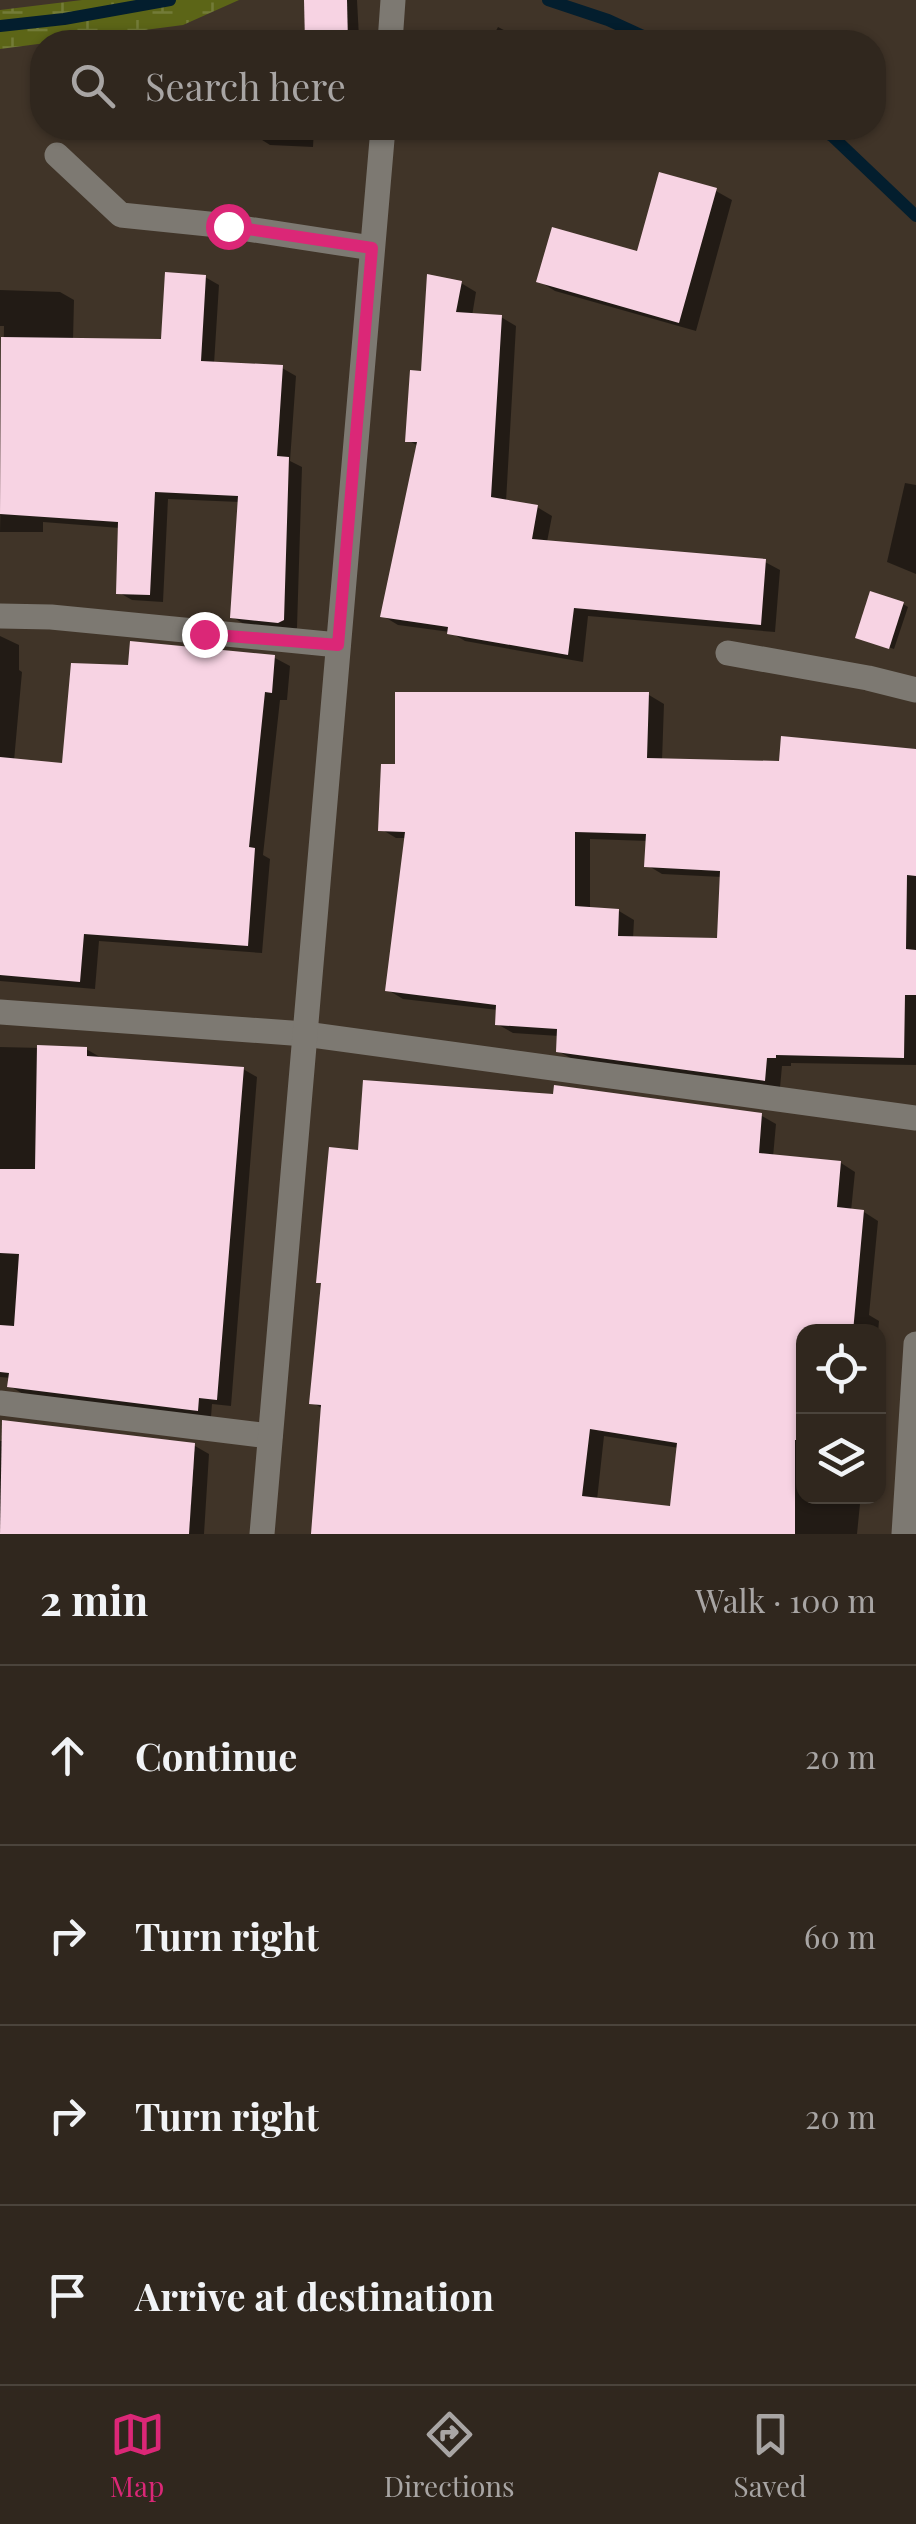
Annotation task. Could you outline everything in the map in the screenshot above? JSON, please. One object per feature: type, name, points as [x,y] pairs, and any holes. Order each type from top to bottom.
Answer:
[{"type":"street","points":[[391,30],[394,0]]},
{"type":"street","points":[[262,1534],[382,140]]},
{"type":"street","points":[[57,155],[121,214],[372,248]]},
{"type":"street","points":[[0,616],[51,617],[338,645]]},
{"type":"street","points":[[728,653],[916,690]]},
{"type":"street","points":[[0,1012],[305,1034],[916,1118]]},
{"type":"street","points":[[904,1534],[916,1344]]},
{"type":"street","points":[[0,1403],[270,1436]]},
{"type":"green space","points":[[82,0],[239,0],[183,25],[145,30],[30,30],[30,45],[0,49],[0,10]]},
{"type":"building","points":[[304,0],[347,0],[348,30],[305,30]]},
{"type":"building","points":[[659,172],[717,188],[679,323],[536,282],[552,227],[637,251]]},
{"type":"building","points":[[165,272],[206,275],[201,361],[283,365],[277,456],[289,457],[284,620],[278,623],[230,618],[238,496],[155,492],[150,595],[116,594],[118,522],[0,514],[1,337],[161,339]]},
{"type":"building","points":[[427,274],[462,281],[456,312],[502,315],[491,497],[538,505],[532,539],[766,559],[761,625],[574,608],[568,655],[447,634],[448,627],[380,617],[417,442],[405,442],[410,370],[421,371]]},
{"type":"building","points":[[870,591],[904,602],[889,649],[855,638]]},
{"type":"building","points":[[130,641],[275,655],[272,693],[265,692],[249,847],[255,848],[248,946],[84,934],[80,982],[0,975],[0,757],[62,763],[71,663],[128,665]]},
{"type":"building","points":[[395,692],[649,692],[647,758],[779,761],[781,736],[916,749],[916,876],[907,875],[906,949],[916,950],[916,995],[905,995],[904,1058],[776,1055],[767,1058],[765,1081],[556,1052],[557,1029],[495,1025],[496,1005],[385,991],[405,832],[378,831],[381,764],[395,764]],"holes":[[[575,832],[646,834],[644,867],[720,871],[717,938],[618,936],[619,909],[575,906]]]},
{"type":"building","points":[[37,1045],[87,1047],[87,1056],[244,1067],[217,1400],[199,1398],[198,1411],[7,1387],[9,1373],[0,1372],[0,1325],[14,1326],[19,1254],[0,1253],[0,1169],[35,1169]]},
{"type":"building","points":[[363,1080],[553,1094],[554,1085],[762,1113],[759,1153],[841,1161],[837,1207],[864,1210],[854,1324],[796,1324],[795,1534],[311,1534],[321,1405],[309,1404],[329,1147],[358,1150]],"holes":[[[590,1429],[677,1443],[670,1506],[582,1496]]]},
{"type":"building","points":[[2,1420],[195,1443],[189,1534],[0,1534]]},
{"type":"waterway","points":[[0,26],[170,0]]},
{"type":"waterway","points":[[548,0],[630,30]]},
{"type":"waterway","points":[[836,140],[916,216]]},
{"type":"route","points":[[204,634],[338,645],[372,248],[228,226]]}]
